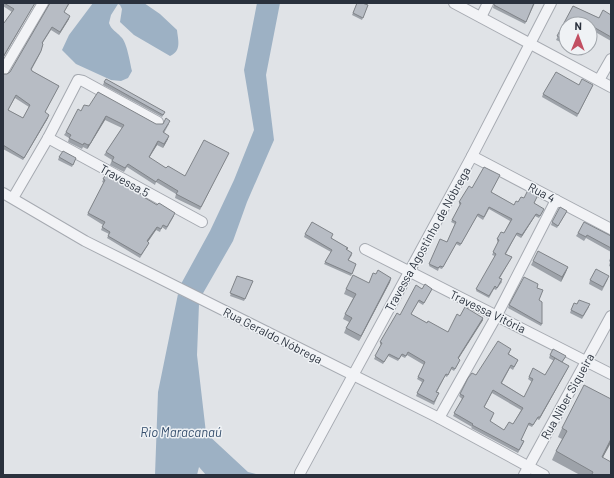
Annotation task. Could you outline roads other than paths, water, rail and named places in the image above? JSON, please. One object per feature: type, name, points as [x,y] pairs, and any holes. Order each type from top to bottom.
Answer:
[{"type":"street","points":[[3,71],[43,3]]},
{"type":"street","points":[[454,3],[530,42],[611,87]]},
{"type":"street","points":[[481,17],[488,3]]},
{"type":"street","name":"Travessa Agostinho de Nóbrega","points":[[300,473],[472,156],[551,3]]},
{"type":"street","points":[[599,80],[611,59]]},
{"type":"street","points":[[12,198],[48,138],[76,82],[81,80],[158,122]]},
{"type":"street","name":"Travessa 5","points":[[48,138],[202,222]]},
{"type":"street","name":"Rua 4","points":[[472,156],[611,229]]},
{"type":"street","name":"Rua Geraldo Nóbrega","points":[[3,193],[85,241],[439,418],[526,471],[544,475]]},
{"type":"street","points":[[439,418],[497,315],[556,200]]},
{"type":"street","name":"Travessa Vitória","points":[[365,249],[587,360],[611,374]]},
{"type":"street","name":"Rua Niber Siqueira","points":[[526,471],[611,316]]},
{"type":"water","points":[[93,3],[144,3],[160,14],[177,30],[178,48],[174,54],[170,56],[134,35],[120,22],[122,9],[118,4],[111,15],[109,23],[123,40],[127,48],[132,71],[128,78],[121,81],[111,80],[76,64],[62,50],[69,35]]},
{"type":"water","points":[[257,3],[280,3],[266,75],[274,140],[247,202],[233,241],[202,295],[181,284],[210,231],[234,180],[254,130],[244,70]]},
{"type":"water","name":"Rio Maracanaú","points":[[178,294],[199,304],[197,355],[206,433],[248,472],[260,475],[206,475],[199,467],[197,475],[155,475],[158,392]]}]
